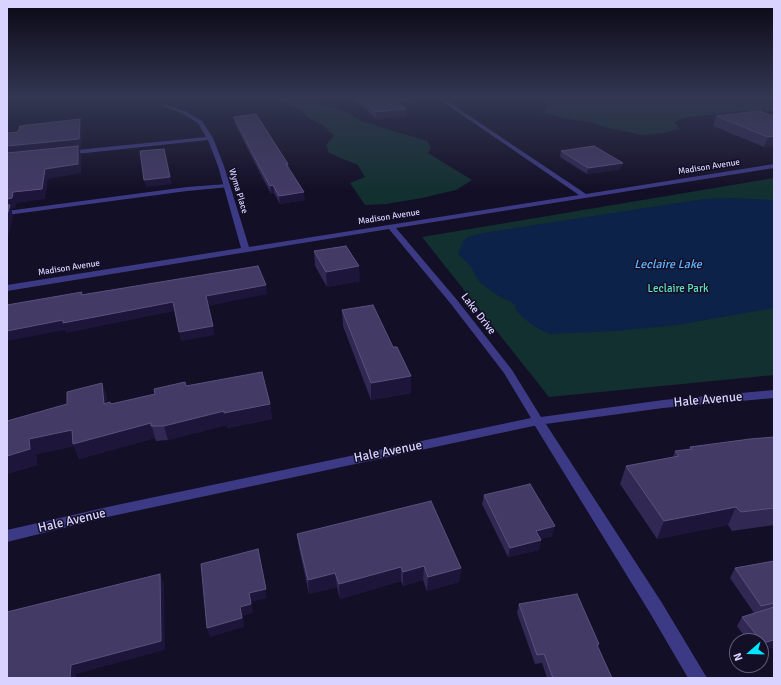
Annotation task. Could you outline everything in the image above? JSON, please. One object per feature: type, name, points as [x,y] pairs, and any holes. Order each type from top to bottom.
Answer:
[{"type":"street","name":"Wyma Place","points":[[204,129],[210,138],[221,166],[246,250]]},
{"type":"street","points":[[485,129],[585,196]]},
{"type":"street","points":[[62,153],[210,138]]},
{"type":"street","name":"Madison Avenue","points":[[7,288],[774,166]]},
{"type":"street","points":[[7,213],[187,189],[227,186]]},
{"type":"street","name":"Lake Drive","points":[[391,227],[454,302],[508,372],[656,608],[698,678]]},
{"type":"street","name":"Hale Avenue","points":[[7,536],[112,511],[381,452],[538,421],[663,404],[774,394]]},
{"type":"green space","points":[[327,129],[387,129],[427,141],[431,147],[428,153],[472,180],[456,190],[422,198],[386,204],[365,205],[350,183],[365,177],[358,165],[329,153],[326,145],[334,136]]},
{"type":"green space","points":[[612,129],[680,129],[664,133],[643,135]]},
{"type":"green space","name":"Leclaire Lake","points":[[774,178],[774,375],[549,397],[422,237]]},
{"type":"water","name":"Leclaire Lake","points":[[733,198],[774,200],[774,308],[677,325],[617,331],[550,334],[535,327],[521,316],[515,309],[515,305],[500,297],[479,282],[471,267],[458,254],[463,241],[468,237],[483,233],[704,199]]},
{"type":"building","points":[[19,129],[80,129],[79,139],[7,146],[7,133],[18,132]]},
{"type":"building","points":[[240,129],[266,129],[304,192],[279,196],[273,185],[270,186]]},
{"type":"building","points":[[748,129],[774,129],[774,136],[768,137]]},
{"type":"building","points":[[78,146],[78,164],[45,169],[42,189],[13,192],[12,198],[7,199],[7,153]]},
{"type":"building","points":[[594,146],[623,163],[588,168],[561,151]]},
{"type":"building","points":[[164,149],[170,177],[144,180],[140,151]]},
{"type":"building","points":[[7,205],[10,205],[7,215]]},
{"type":"building","points":[[346,246],[359,266],[326,272],[314,251]]},
{"type":"building","points":[[258,266],[266,285],[206,296],[213,326],[179,332],[173,302],[63,323],[63,320],[7,331],[7,305],[82,292],[81,295]]},
{"type":"building","points":[[373,305],[393,347],[397,347],[411,376],[371,383],[342,310]]},
{"type":"building","points":[[262,372],[270,404],[224,413],[224,411],[164,426],[151,426],[151,423],[73,444],[72,430],[29,439],[30,449],[7,456],[7,421],[67,404],[67,392],[102,383],[104,404],[110,402],[111,404],[155,394],[154,389],[185,382],[186,386]]},
{"type":"building","points":[[774,437],[774,508],[741,512],[736,507],[664,521],[626,466],[679,456],[675,451],[692,449],[690,447]]},
{"type":"building","points":[[530,484],[555,526],[536,531],[541,540],[510,548],[484,495]]},
{"type":"building","points":[[431,501],[461,568],[428,577],[424,566],[403,572],[401,567],[339,584],[335,573],[308,580],[297,534]]},
{"type":"building","points":[[258,549],[266,589],[249,593],[251,604],[240,607],[242,618],[207,628],[201,564]]},
{"type":"building","points":[[774,561],[774,603],[761,606],[735,568]]},
{"type":"building","points":[[160,574],[161,641],[71,665],[70,678],[7,678],[7,612]]},
{"type":"building","points":[[577,594],[612,678],[553,678],[544,654],[537,655],[519,604]]},
{"type":"building","points":[[774,607],[774,640],[769,641],[769,633],[755,633],[742,617]]},
{"type":"park label","name":"Leclaire Park","points":[[678,289]]}]
